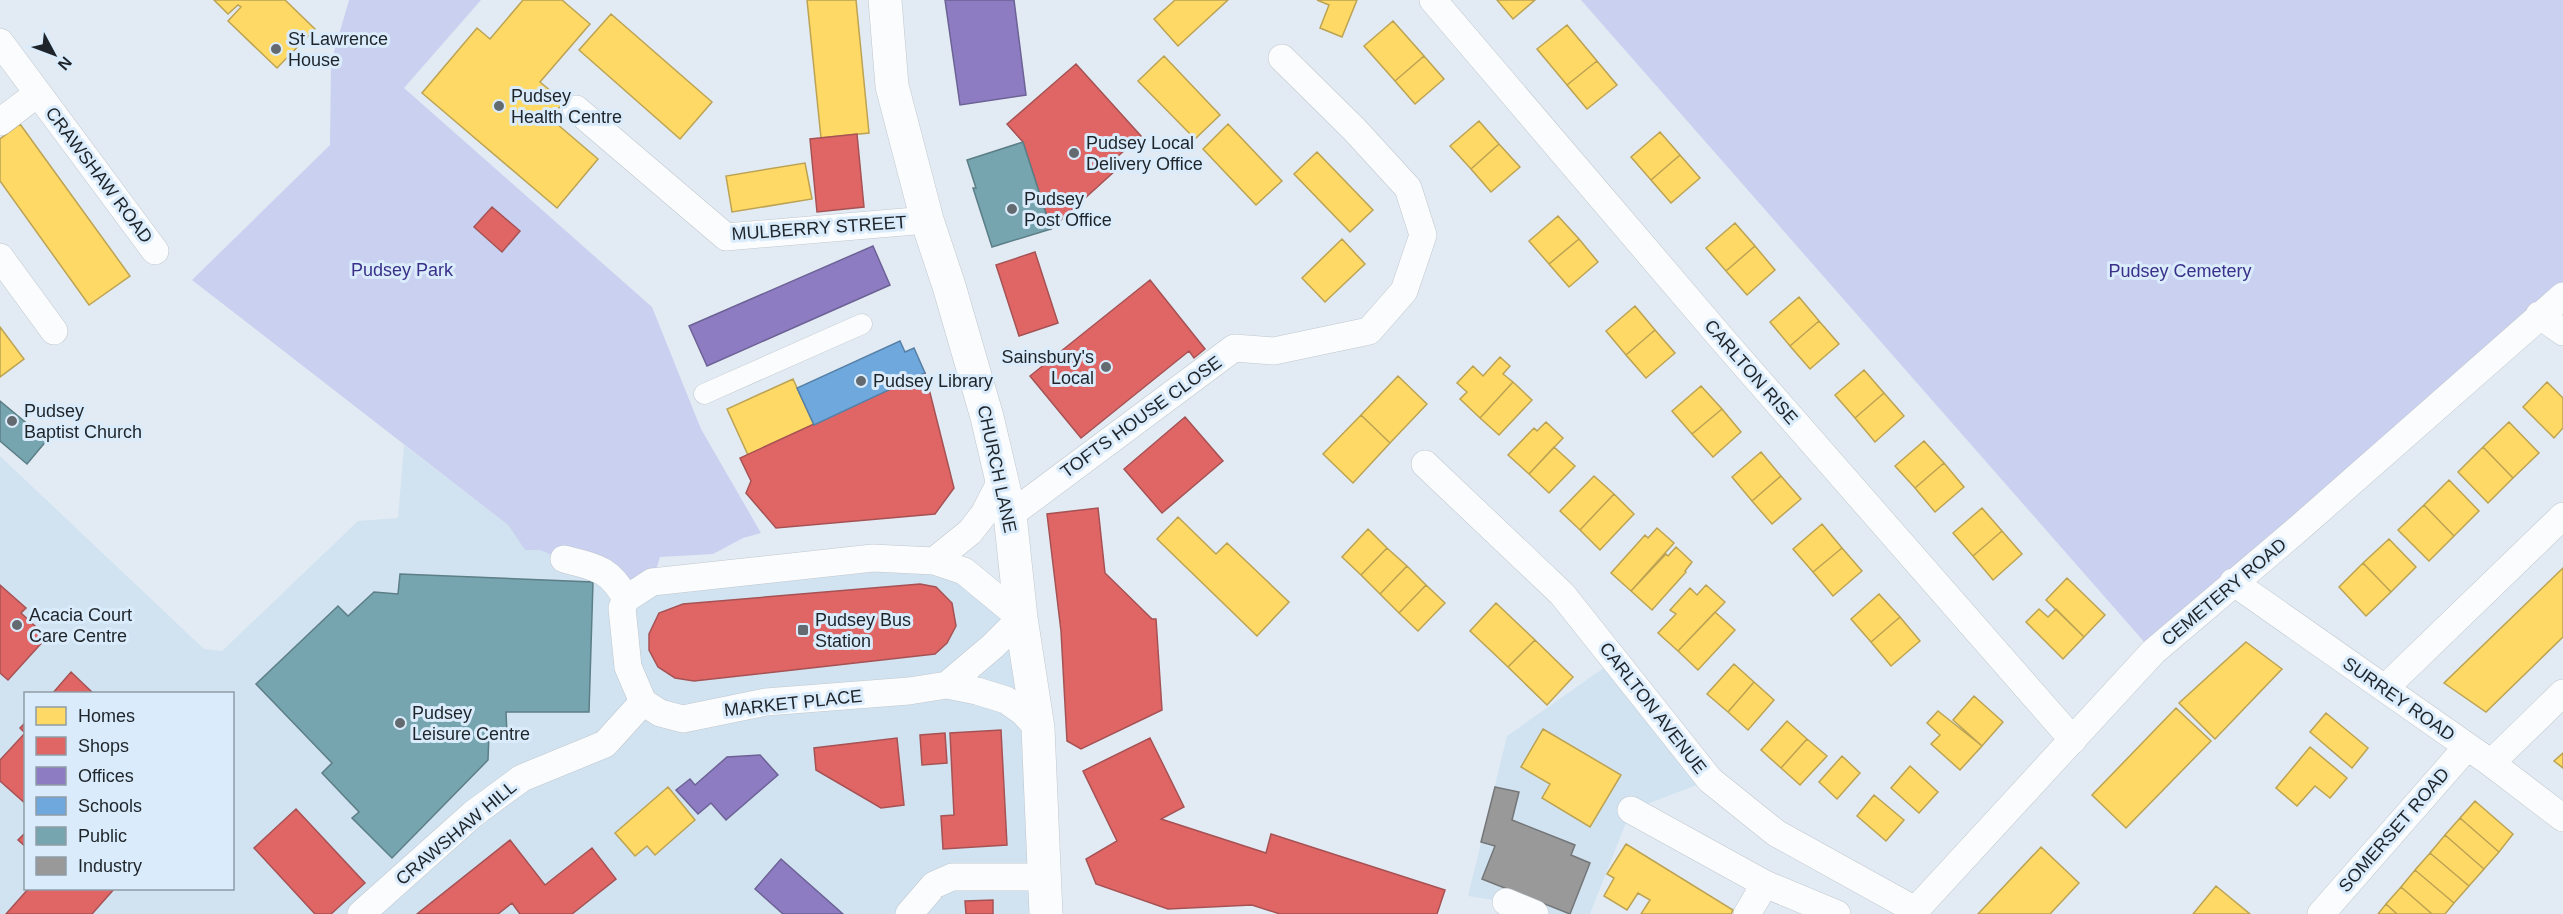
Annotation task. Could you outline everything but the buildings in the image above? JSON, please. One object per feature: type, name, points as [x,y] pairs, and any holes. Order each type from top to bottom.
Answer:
[{"type":"main road","name":"CHURCH LANE","points":[[885,0],[892,86],[927,220],[979,387],[1010,515],[1021,618],[1038,728],[1046,914]]},
{"type":"street","name":"CARLTON RISE","points":[[1433,0],[1723,340],[2073,740]]},
{"type":"street","name":"CRAWSHAW ROAD","points":[[0,42],[155,251]]},
{"type":"street","name":"TOFTS HOUSE CLOSE","points":[[1010,515],[1234,348],[1274,351],[1369,331],[1404,291],[1423,235],[1408,188],[1354,129],[1282,58]]},
{"type":"street","points":[[0,122],[37,94]]},
{"type":"street","name":"MULBERRY STREET","points":[[576,109],[726,237],[927,220]]},
{"type":"street","points":[[0,257],[54,331]]},
{"type":"street","name":"CEMETERY ROAD","points":[[1913,912],[2153,652],[2298,529],[2563,296]]},
{"type":"street","points":[[2539,315],[2563,332]]},
{"type":"street","points":[[704,394],[862,324]]},
{"type":"street","name":"CARLTON AVENUE","points":[[1425,464],[1562,594],[1710,780],[1776,833],[1913,912]]},
{"type":"street","points":[[934,561],[970,532],[984,514],[1002,479]]},
{"type":"street","points":[[2385,688],[2563,516]]},
{"type":"street","points":[[643,702],[628,667],[622,608],[626,599],[652,582],[873,558],[934,561],[964,571],[1021,618],[993,646],[947,685]]},
{"type":"street","points":[[564,559],[598,567],[609,574],[626,599]]},
{"type":"street","name":"SURREY ROAD","points":[[2233,582],[2385,688],[2563,818]]},
{"type":"street","name":"MARKET PLACE","points":[[643,702],[660,713],[683,719],[766,702],[909,691],[947,685],[977,690],[1006,700],[1023,712],[1038,728]]},
{"type":"street","points":[[2491,764],[2563,693]]},
{"type":"street","name":"CRAWSHAW HILL","points":[[361,914],[473,814],[522,778],[605,744],[643,702]]},
{"type":"street","name":"SOMERSET ROAD","points":[[2321,914],[2467,747]]},
{"type":"street","points":[[1631,810],[1765,884],[1837,914]]},
{"type":"street","points":[[909,914],[934,885],[952,877],[1043,877]]},
{"type":"street","points":[[1747,914],[1765,884]]},
{"type":"street","points":[[1506,902],[1535,914]]},
{"type":"shaded area","points":[[404,445],[508,525],[525,550],[540,550],[609,574],[934,561],[1021,618],[1046,914],[0,914],[0,456],[204,649],[222,651],[358,521],[398,518]]},
{"type":"shaded area","points":[[1615,660],[1710,780],[1631,810],[1590,914],[1535,914],[1506,902],[1468,896],[1507,736]]},
{"type":"green space","name":"Pudsey Park","points":[[349,0],[481,0],[404,88],[652,307],[701,429],[761,533],[743,538],[713,554],[660,557],[652,582],[637,590],[540,550],[525,550],[508,525],[192,280],[330,145],[331,62]]},
{"type":"green space","name":"Pudsey Cemetery","points":[[1581,0],[2563,0],[2563,296],[2153,652]]},
{"type":"place","name":"St Lawrence House","points":[[276,49]]},
{"type":"place","name":"Pudsey Health Centre","points":[[499,106]]},
{"type":"place","name":"Pudsey Local Delivery Office","points":[[1074,153]]},
{"type":"place","name":"Pudsey Post Office","points":[[1012,209]]},
{"type":"place","name":"Sainsbury's Local","points":[[1106,367]]},
{"type":"place","name":"Pudsey Library","points":[[861,381]]},
{"type":"place","name":"Pudsey Baptist Church","points":[[12,421]]},
{"type":"place","name":"Acacia Court Care Centre","points":[[17,625]]},
{"type":"place","name":"Pudsey Bus Station","points":[[803,630]]},
{"type":"place","name":"Pudsey Leisure Centre","points":[[400,723]]}]
